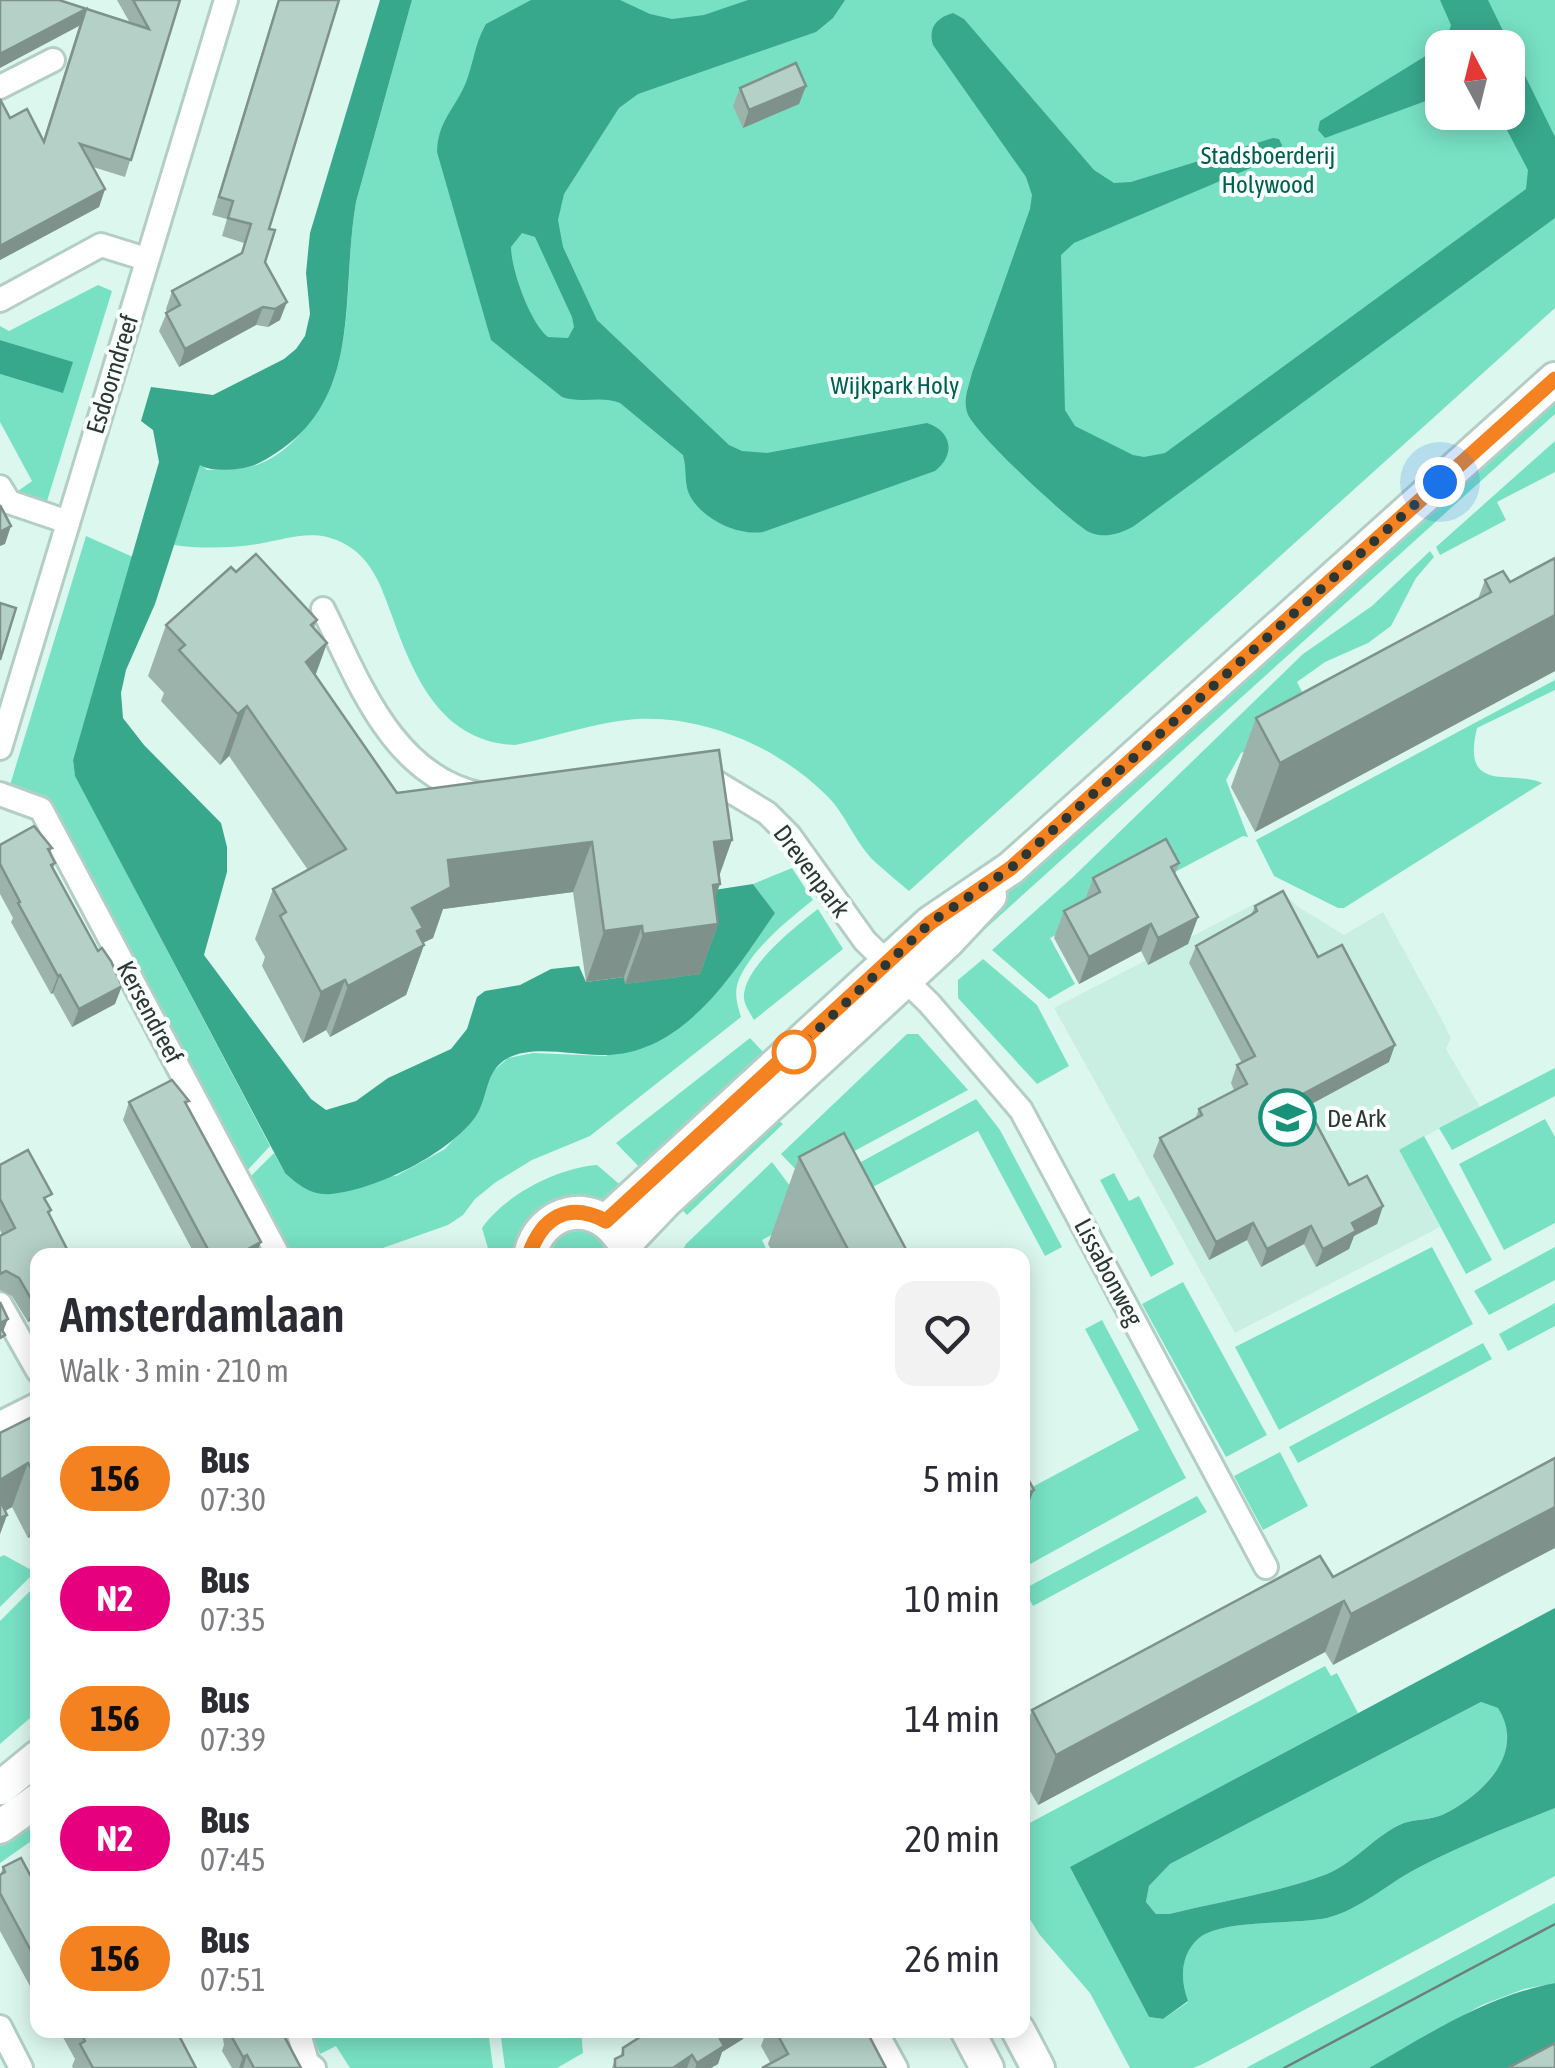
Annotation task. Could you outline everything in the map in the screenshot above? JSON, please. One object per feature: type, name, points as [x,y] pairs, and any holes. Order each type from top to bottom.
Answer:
[{"type":"street","name":"Esdoorndreef","points":[[0,748],[226,0]]},
{"type":"street","points":[[0,87],[53,60]]},
{"type":"street","points":[[0,300],[100,246],[146,259]]},
{"type":"street","points":[[533,1248],[539,1231],[558,1216],[583,1212],[619,1240],[895,971],[946,910],[971,898],[1011,868],[1555,379]]},
{"type":"street","points":[[0,487],[9,502],[68,522]]},
{"type":"street","points":[[323,609],[358,679],[408,758],[451,785],[497,796]]},
{"type":"street","name":"Drevenpark","points":[[678,772],[710,778],[768,813],[790,835],[895,971]]},
{"type":"street","name":"Kersendreef","points":[[0,794],[41,809],[274,1248]]},
{"type":"street","name":"Lissabonweg","points":[[895,971],[1021,1110],[1266,1567]]},
{"type":"street","points":[[0,1304],[30,1357]]},
{"type":"street","points":[[0,1423],[30,1408]]},
{"type":"street","points":[[0,1788],[30,1764]]},
{"type":"street","points":[[0,1827],[30,1806]]},
{"type":"street","points":[[0,2027],[21,2068]]},
{"type":"street","points":[[300,2038],[308,2062],[314,2068]]},
{"type":"street","points":[[879,2038],[896,2068]]},
{"type":"street","points":[[971,2038],[987,2068]]},
{"type":"street","points":[[1022,2038],[1038,2068]]},
{"type":"shaded area","points":[[380,0],[412,0],[356,202],[342,349],[333,382],[317,413],[293,440],[259,463],[229,470],[200,465],[121,693],[123,718],[144,745],[221,823],[227,847],[227,872],[204,955],[311,1099],[326,1110],[356,1101],[388,1078],[451,1049],[467,1029],[477,997],[485,991],[520,985],[551,969],[579,966],[586,982],[624,977],[714,890],[753,884],[775,913],[703,1008],[656,1043],[629,1052],[599,1055],[541,1051],[508,1058],[491,1077],[476,1116],[449,1143],[390,1177],[349,1191],[324,1194],[306,1189],[285,1173],[75,776],[73,760],[159,462],[153,430],[141,421],[151,387],[213,395],[284,359],[305,336],[310,314],[306,273],[310,233]]},
{"type":"shaded area","points":[[531,0],[620,0],[672,19],[704,15],[748,0],[845,0],[833,18],[816,32],[638,94],[619,108],[564,194],[558,220],[563,247],[597,320],[729,445],[742,451],[767,453],[927,423],[946,437],[948,451],[942,465],[935,471],[763,532],[732,528],[711,518],[695,503],[687,489],[683,455],[620,403],[562,397],[491,340],[437,152],[442,127],[465,85],[486,24]],"holes":[[[522,233],[535,237],[572,317],[574,327],[568,338],[548,337],[541,330],[518,281],[511,247]]]},
{"type":"shaded area","points":[[1440,0],[1488,0],[1503,30],[1449,30],[1451,25]]},
{"type":"shaded area","points":[[953,13],[964,19],[1094,170],[1114,183],[1131,182],[1273,138],[1282,145],[1279,156],[1074,243],[1061,255],[1065,410],[1075,426],[1133,455],[1165,453],[1526,189],[1528,170],[1507,130],[1525,130],[1525,76],[1555,137],[1555,218],[1134,526],[1112,535],[1100,535],[1089,532],[1062,512],[985,437],[967,412],[972,373],[1032,195],[1026,177],[933,45],[932,34],[942,18]]},
{"type":"shaded area","points":[[1425,56],[1425,101],[1325,138],[1318,130],[1320,121]]},
{"type":"shaded area","points":[[0,340],[73,362],[63,393],[0,374]]},
{"type":"shaded area","name":"De Ark","points":[[1281,890],[1297,906],[1344,935],[1383,912],[1451,1038],[1446,1049],[1480,1107],[1399,1150],[1440,1227],[1235,1333],[1054,1008]]},
{"type":"shaded area","points":[[1555,1608],[1555,1808],[1431,1861],[1339,1914],[1210,1932],[1193,1944],[1185,1959],[1183,1976],[1188,2001],[1163,2019],[1149,2017],[1070,1867]],"holes":[[[1481,1702],[1498,1708],[1506,1725],[1504,1757],[1485,1785],[1457,1807],[1437,1817],[1394,1828],[1337,1869],[1308,1881],[1169,1914],[1156,1914],[1146,1902],[1149,1886],[1170,1864]]]},
{"type":"shaded area","points":[[1555,1983],[1555,2062],[1544,2068],[1369,2068],[1482,2007]]},
{"type":"green space","name":"Wijkpark Holy","points":[[412,0],[1555,0],[1555,308],[909,891],[867,853],[824,793],[784,761],[737,737],[661,719],[605,723],[515,745],[489,741],[468,732],[449,719],[421,683],[374,573],[352,548],[341,542],[310,535],[237,546],[174,545],[200,464],[207,470],[236,469],[269,459],[297,437],[324,397],[342,344],[356,202]]},
{"type":"green space","points":[[98,285],[112,291],[47,501],[18,491],[32,481],[0,422],[0,374],[63,392],[72,362],[0,340],[0,326],[9,331]]},
{"type":"green space","points":[[1555,396],[1555,414],[964,948],[1004,894]]},
{"type":"green space","points":[[1555,441],[1555,472],[1497,502],[1506,520],[1440,555],[1436,547]]},
{"type":"green space","points":[[86,536],[133,557],[73,760],[75,775],[270,1146],[244,1174],[45,796],[10,785]]},
{"type":"green space","points":[[1430,551],[1434,557],[1416,578],[1391,626],[1297,682],[1317,721],[1241,753],[1226,780],[1248,837],[1243,836],[1050,938],[1075,984],[1049,999],[992,950],[1303,654],[1372,606]]},
{"type":"green space","points":[[1555,680],[1555,690],[1477,728],[1474,749],[1482,771],[1542,783],[1344,908],[1274,876],[1256,840]]},
{"type":"green space","points":[[792,868],[813,900],[772,935],[746,966],[737,987],[741,1017],[590,1136],[532,1160],[496,1182],[448,1225],[383,1248],[284,1248],[248,1179],[274,1153],[285,1173],[396,1176],[445,1149],[477,1114],[490,1074],[508,1058],[533,1053],[606,1056],[775,913],[753,884]]},
{"type":"green space","points":[[818,909],[843,949],[754,1020],[744,999],[751,975],[772,949]]},
{"type":"green space","points":[[983,959],[1037,1005],[1069,1066],[1037,1084],[958,998],[958,980]]},
{"type":"green space","points":[[907,1034],[918,1034],[968,1090],[804,1178],[781,1154]]},
{"type":"green space","points":[[750,1038],[765,1054],[644,1172],[616,1143]]},
{"type":"green space","points":[[1555,1068],[1555,1096],[1452,1150],[1439,1128]]},
{"type":"green space","points":[[976,1099],[1000,1130],[1062,1247],[1045,1256],[978,1131],[841,1204],[828,1180]]},
{"type":"green space","points":[[1545,1119],[1555,1137],[1555,1223],[1504,1250],[1459,1164]]},
{"type":"green space","points":[[778,1120],[783,1124],[687,1215],[677,1204],[739,1145]]},
{"type":"green space","points":[[1424,1136],[1492,1260],[1466,1274],[1399,1150]]},
{"type":"green space","points":[[772,1162],[811,1214],[762,1240],[766,1248],[684,1248]]},
{"type":"green space","points":[[597,1165],[624,1188],[605,1201],[575,1198],[545,1207],[515,1248],[488,1248],[482,1228],[504,1205],[533,1185]]},
{"type":"green space","points":[[1114,1173],[1129,1201],[1139,1196],[1174,1264],[1151,1277],[1100,1180]]},
{"type":"green space","points":[[579,1230],[597,1236],[604,1248],[553,1248],[560,1235]]},
{"type":"green space","points":[[1432,1247],[1473,1324],[1279,1430],[1235,1347]]},
{"type":"green space","points":[[1555,1247],[1555,1280],[1489,1315],[1474,1291]]},
{"type":"green space","points":[[1183,1282],[1267,1435],[1226,1457],[1142,1304]]},
{"type":"green space","points":[[1555,1303],[1555,1326],[1508,1351],[1499,1334]]},
{"type":"green space","points":[[1102,1320],[1186,1478],[1030,1564],[1030,1488],[1139,1430],[1085,1329]]},
{"type":"green space","points":[[1483,1343],[1492,1359],[1298,1463],[1289,1447]]},
{"type":"green space","points":[[1280,1452],[1308,1506],[1263,1530],[1234,1476]]},
{"type":"green space","points":[[1197,1496],[1207,1512],[1033,1606],[1030,1586]]},
{"type":"green space","points":[[4,1555],[30,1569],[30,1577],[0,1607],[0,1557]]},
{"type":"green space","points":[[30,1591],[30,1718],[0,1744],[0,1621]]},
{"type":"green space","points":[[1325,1666],[1331,1676],[1337,1673],[1358,1713],[1071,1867],[1149,2017],[1163,2019],[1188,2002],[1183,1977],[1185,1960],[1192,1944],[1209,1932],[1339,1914],[1431,1861],[1555,1808],[1555,1876],[1203,2064],[1193,2068],[1130,2068],[1090,1993],[1030,1919],[1030,1823]]},
{"type":"green space","points":[[1481,1702],[1499,1708],[1508,1741],[1496,1771],[1457,1807],[1437,1817],[1394,1828],[1337,1869],[1308,1881],[1169,1914],[1156,1914],[1146,1902],[1149,1886],[1170,1864]]},
{"type":"green space","points":[[30,1816],[30,1842],[0,1863],[0,1838]]},
{"type":"green space","points":[[1555,1903],[1555,1983],[1524,1989],[1482,2005],[1369,2068],[1246,2068]]},
{"type":"green space","points":[[314,2038],[489,2038],[493,2068],[350,2068],[336,2046],[320,2054]]},
{"type":"green space","points":[[501,2038],[582,2038],[583,2053],[557,2068],[505,2068]]},
{"type":"building","points":[[0,0],[59,0],[149,29],[133,0],[180,0],[131,160],[80,144],[105,189],[0,246],[0,99],[10,118],[27,109],[44,142],[86,9],[0,54]]},
{"type":"building","points":[[279,0],[339,0],[269,229],[275,230],[265,262],[287,302],[275,309],[263,307],[185,349],[166,313],[180,305],[172,291],[242,253],[251,224],[228,218],[233,201],[219,197]]},
{"type":"building","points":[[796,63],[806,86],[749,110],[740,88]]},
{"type":"building","points":[[0,505],[11,526],[0,532]]},
{"type":"building","points":[[256,554],[317,620],[311,625],[327,643],[306,662],[397,793],[719,750],[732,840],[714,842],[720,884],[713,885],[718,924],[643,934],[642,926],[604,931],[592,842],[448,860],[451,887],[412,908],[423,928],[417,931],[424,945],[348,986],[345,980],[321,992],[280,916],[286,912],[273,889],[346,849],[247,706],[238,714],[179,650],[185,645],[166,625],[231,567],[236,572]]},
{"type":"building","points":[[1555,558],[1555,615],[1280,763],[1256,718],[1491,592],[1485,580],[1503,571],[1510,582]]},
{"type":"building","points":[[0,603],[16,608],[0,660]]},
{"type":"building","points":[[34,826],[52,848],[48,849],[55,863],[51,865],[98,951],[102,948],[111,961],[122,986],[79,1009],[0,864],[0,845]]},
{"type":"building","points":[[1166,839],[1179,863],[1171,867],[1198,917],[1158,938],[1151,924],[1089,957],[1064,911],[1100,892],[1093,878]]},
{"type":"building","points":[[1283,891],[1318,957],[1342,945],[1395,1045],[1301,1095],[1349,1185],[1367,1176],[1383,1206],[1352,1223],[1356,1231],[1323,1249],[1311,1226],[1267,1249],[1253,1223],[1216,1242],[1160,1138],[1202,1115],[1199,1109],[1247,1084],[1237,1065],[1255,1056],[1196,946],[1251,915],[1257,911],[1255,906]]},
{"type":"building","points":[[172,1080],[189,1101],[185,1102],[261,1242],[250,1248],[207,1248],[129,1102]]},
{"type":"building","points":[[844,1133],[905,1248],[847,1248],[799,1157]]},
{"type":"building","points":[[28,1150],[52,1194],[44,1198],[66,1248],[30,1248],[30,1297],[19,1278],[6,1271],[0,1274],[0,1236],[15,1228],[0,1199],[0,1165]]},
{"type":"building","points":[[0,1302],[8,1319],[0,1323]]},
{"type":"building","points":[[30,1418],[30,1467],[28,1463],[0,1480],[0,1433]]},
{"type":"building","points":[[1555,1458],[1555,1507],[1351,1614],[1344,1601],[1056,1755],[1032,1710],[1320,1556],[1333,1577]]},
{"type":"building","points":[[0,1500],[7,1515],[0,1518]]},
{"type":"building","points":[[21,1858],[30,1875],[30,1949],[0,1893],[3,1867]]},
{"type":"building","points":[[83,2038],[180,2038],[196,2068],[93,2068],[80,2044]]},
{"type":"building","points":[[232,2038],[285,2038],[301,2068],[254,2068],[247,2055],[243,2057]]},
{"type":"building","points":[[639,2038],[722,2038],[724,2046],[697,2063],[692,2055],[673,2068],[615,2068],[615,2059],[623,2055],[623,2048]]},
{"type":"building","points":[[779,2038],[870,2038],[886,2068],[762,2068],[788,2054]]},
{"type":"building","points":[[1555,2043],[1555,2068],[1508,2068]]},
{"type":"tram line","points":[[1284,2068],[1555,1924]]},
{"type":"bus line","name":"156","points":[[531,1248],[544,1225],[566,1213],[583,1212],[606,1221],[930,923],[1011,868],[1555,379]]},
{"type":"place","name":"De Ark","points":[[1288,1118]]},
{"type":"route","points":[[794,1052],[930,923],[1011,868],[1440,482]]},
{"type":"park label","name":"Stadsboerderij Holywood","points":[[1268,170]]}]
